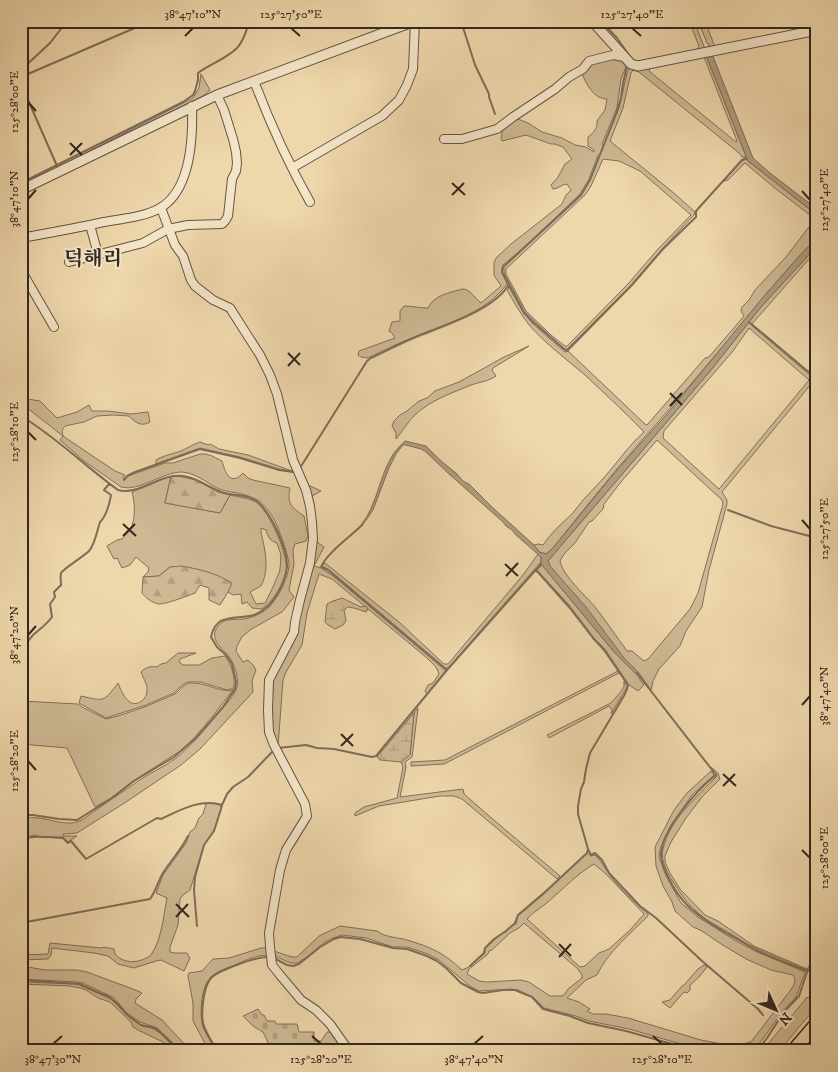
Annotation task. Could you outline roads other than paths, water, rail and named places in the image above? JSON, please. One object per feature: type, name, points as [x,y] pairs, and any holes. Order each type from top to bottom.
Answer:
[{"type":"highway","points":[[793,1051],[817,1023]]},
{"type":"street","points":[[21,190],[217,95],[415,21],[413,69],[399,100],[382,116],[292,168]]},
{"type":"street","points":[[592,21],[631,64],[638,66],[817,30]]},
{"type":"street","points":[[444,139],[462,138],[497,129],[513,116],[583,69],[589,61],[613,55],[624,57]]},
{"type":"street","points":[[254,81],[268,118],[310,202]]},
{"type":"street","points":[[69,262],[143,243],[168,228],[188,225],[222,224],[225,221],[228,216],[232,179],[236,171],[236,152],[224,110],[217,95]]},
{"type":"street","points":[[21,238],[147,213],[160,208],[173,196],[181,183],[186,169],[190,156],[192,106]]},
{"type":"street","points":[[160,208],[195,286],[213,300],[230,308],[267,368],[277,394],[293,460],[306,490],[310,506],[313,539],[310,563],[294,622],[294,632],[269,680],[269,732],[305,804],[307,816],[286,850],[280,870],[269,933],[270,947],[272,965],[301,1000],[316,1010],[330,1024],[349,1051]]},
{"type":"street","points":[[90,225],[98,254]]},
{"type":"street","points":[[21,270],[54,326]]},
{"type":"waterway","points":[[21,70],[50,43],[67,21]]},
{"type":"waterway","points":[[21,77],[151,21]]},
{"type":"waterway","points":[[21,183],[183,102],[193,95],[198,80],[198,73],[233,52],[244,38],[248,26],[260,21]]},
{"type":"waterway","points":[[461,21],[475,65],[489,94],[495,114]]},
{"type":"waterway","points":[[601,21],[617,38],[631,58]]},
{"type":"waterway","points":[[627,66],[616,114],[590,180],[581,195],[503,267],[502,272],[524,313],[564,349],[567,351],[632,285],[663,249],[696,217],[696,211],[742,160],[746,158]]},
{"type":"waterway","points":[[21,84],[57,166]]},
{"type":"waterway","points":[[300,468],[367,361],[405,342],[481,309],[492,302],[509,284]]},
{"type":"waterway","points":[[749,322],[817,379]]},
{"type":"waterway","points":[[21,416],[46,433],[118,490],[134,490],[166,478],[183,476],[220,491],[255,500],[263,507],[278,532],[287,560],[285,577],[281,587],[267,607],[254,615],[222,620],[214,629],[211,637],[232,664],[236,682],[235,689],[223,707],[195,739],[174,757],[134,781],[112,798],[77,820],[33,815],[25,815],[21,818]]},
{"type":"waterway","points":[[124,480],[135,472],[200,449],[293,472]]},
{"type":"waterway","points":[[21,648],[52,617],[50,604],[55,597],[54,592],[61,585],[61,573],[91,548],[100,522],[109,505],[111,495],[104,490],[109,484]]},
{"type":"waterway","points":[[728,510],[771,526],[817,538]]},
{"type":"waterway","points":[[362,525],[333,551],[321,567],[328,570],[447,670]]},
{"type":"waterway","points":[[278,748],[306,745],[372,757],[376,756],[447,670],[541,564]]},
{"type":"waterway","points":[[536,570],[604,650],[628,685],[625,694],[590,753],[581,789],[578,814],[591,855],[595,853],[602,860],[609,873],[640,906],[656,918],[763,1015]]},
{"type":"waterway","points":[[637,673],[716,775],[690,800],[667,834],[661,855],[663,866],[674,888],[684,902],[702,917],[717,928],[754,949],[807,971],[817,966]]},
{"type":"waterway","points":[[197,926],[194,890],[195,877],[204,845],[214,831],[227,794],[233,787],[248,777],[274,750]]},
{"type":"waterway","points":[[21,840],[36,837],[63,838],[68,843],[71,841],[86,859],[157,818],[161,819],[198,804],[214,803],[222,805]]},
{"type":"waterway","points":[[21,923],[150,899],[163,873],[188,836]]},
{"type":"waterway","points":[[470,966],[484,953],[485,948],[494,939],[515,923],[518,915],[587,853],[588,849]]},
{"type":"waterway","points":[[274,958],[293,966],[299,964],[320,947],[341,937],[360,939],[393,948],[407,949],[437,961],[461,983],[478,992],[515,990],[532,997],[543,1009],[588,1023],[626,1031],[697,1051]]},
{"type":"waterway","points":[[217,1051],[203,1023],[203,1000],[208,982],[215,975],[229,968],[255,959],[268,957]]},
{"type":"waterway","points":[[757,1051],[784,1012],[799,996],[807,972]]},
{"type":"waterway","points":[[21,980],[80,984],[108,996],[126,1014],[141,1025],[155,1028],[180,1051]]},
{"type":"district","name":"덕해리","points":[[93,258]]}]
